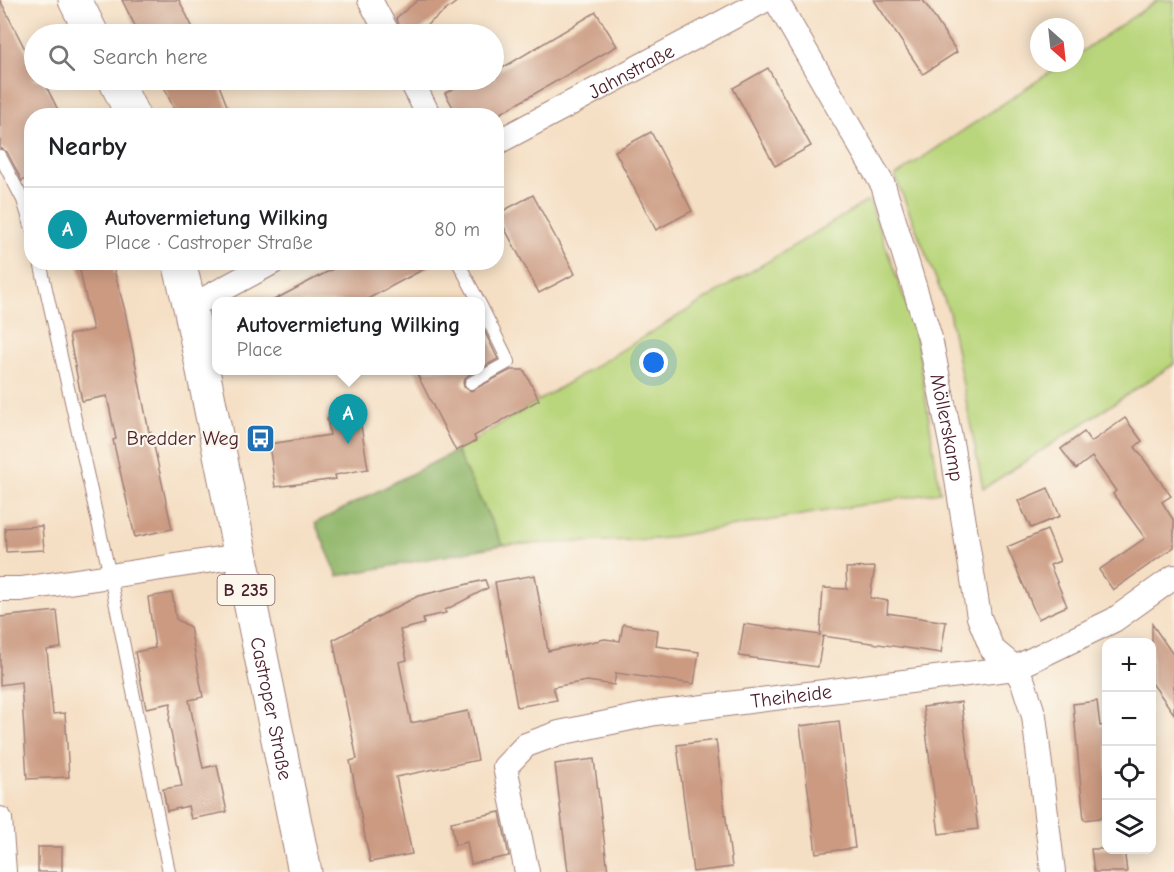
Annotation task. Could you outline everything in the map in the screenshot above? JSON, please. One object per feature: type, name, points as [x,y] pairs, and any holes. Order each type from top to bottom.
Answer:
[{"type":"main road","points":[[75,0],[87,24]]},
{"type":"main road","points":[[120,90],[129,108]]},
{"type":"main road","name":"Castroper Straße","points":[[181,270],[305,872]]},
{"type":"street","points":[[370,0],[383,24]]},
{"type":"street","name":"Jahnstraße","points":[[504,138],[739,6],[765,0]]},
{"type":"street","name":"Möllerskamp","points":[[776,0],[883,185],[930,338],[952,448],[979,617],[992,649],[1015,668],[1023,682],[1034,716],[1053,872]]},
{"type":"street","points":[[416,90],[425,108]]},
{"type":"street","points":[[190,307],[258,270]]},
{"type":"street","points":[[0,589],[21,589],[239,556]]},
{"type":"street","name":"Theiheide","points":[[527,872],[505,767],[526,745],[559,733],[656,713],[1015,668],[1114,620],[1174,577]]},
{"type":"street","points":[[0,819],[4,872]]},
{"type":"lane","points":[[0,156],[24,203]]},
{"type":"lane","points":[[42,270],[110,576],[169,872]]},
{"type":"lane","points":[[462,270],[476,297]]},
{"type":"lane","points":[[471,383],[509,362],[485,315]]},
{"type":"green space","points":[[1158,0],[1174,0],[1174,364],[983,489],[949,312],[895,176],[1051,72],[1084,72],[1084,50]]},
{"type":"green space","points":[[869,200],[915,328],[940,492],[658,539],[503,545],[456,451]]},
{"type":"green space","points":[[456,451],[503,545],[338,576],[315,523]]},
{"type":"building","points":[[0,0],[24,47],[24,90],[48,90],[57,108],[24,108],[24,180],[22,181],[7,152],[0,148]]},
{"type":"building","points":[[122,0],[179,0],[191,24],[134,24]]},
{"type":"building","points":[[418,0],[459,0],[428,24],[399,24],[396,18]]},
{"type":"building","points":[[874,0],[923,0],[957,52],[923,74]]},
{"type":"building","points":[[596,12],[617,46],[504,111],[504,108],[453,108],[445,93],[451,90],[504,90],[504,67]]},
{"type":"building","points":[[768,68],[811,146],[775,166],[733,88]]},
{"type":"building","points":[[165,90],[221,90],[228,108],[173,108]]},
{"type":"building","points":[[651,132],[692,211],[656,230],[615,151]]},
{"type":"building","points":[[533,195],[575,274],[539,293],[504,227],[504,210]]},
{"type":"building","points":[[80,270],[114,270],[172,529],[135,537],[113,440],[116,439],[107,396],[82,401],[69,335],[93,330]]},
{"type":"building","points":[[331,270],[422,270],[371,297],[280,297]]},
{"type":"building","points":[[485,332],[498,359],[485,366]]},
{"type":"building","points":[[511,370],[524,370],[539,400],[474,436],[476,441],[456,451],[418,375],[469,375],[463,382],[464,387],[471,391]]},
{"type":"building","points":[[359,413],[368,469],[335,475],[336,479],[275,487],[269,444],[330,435],[327,418]]},
{"type":"building","points":[[1125,418],[1142,441],[1135,447],[1171,496],[1162,502],[1174,521],[1174,547],[1113,590],[1099,570],[1145,538],[1113,494],[1116,491],[1092,457],[1076,469],[1061,449],[1084,432],[1091,442]]},
{"type":"building","points":[[1048,488],[1060,516],[1031,528],[1018,501]]},
{"type":"building","points":[[42,526],[44,550],[6,552],[5,528]]},
{"type":"building","points":[[1047,530],[1060,561],[1050,565],[1067,606],[1038,619],[1007,547]]},
{"type":"building","points":[[875,567],[870,598],[888,601],[887,613],[946,622],[941,653],[823,636],[818,667],[739,656],[744,624],[820,635],[823,588],[847,589],[846,568]]},
{"type":"building","points":[[535,575],[548,651],[605,639],[620,641],[623,624],[658,630],[656,646],[699,652],[694,684],[616,673],[614,685],[587,681],[553,687],[557,700],[517,707],[495,582]]},
{"type":"building","points":[[485,580],[488,588],[445,610],[446,613],[423,618],[424,624],[400,630],[407,660],[399,662],[411,723],[468,711],[478,760],[396,777],[412,854],[370,862],[350,761],[357,759],[333,640],[418,596]]},
{"type":"building","points":[[172,593],[176,619],[190,627],[203,697],[189,700],[203,768],[217,765],[227,812],[191,819],[188,806],[167,811],[163,789],[182,786],[169,723],[171,703],[146,708],[135,652],[155,648],[148,597]]},
{"type":"building","points":[[57,611],[61,648],[47,650],[53,714],[65,713],[69,777],[27,779],[21,682],[0,685],[0,617]]},
{"type":"building","points":[[1152,624],[1174,656],[1174,714],[1156,689],[1156,638],[1152,638]]},
{"type":"building","points":[[1097,701],[1100,726],[1102,726],[1102,818],[1084,820],[1073,704]]},
{"type":"building","points":[[961,702],[978,829],[939,834],[923,707]]},
{"type":"building","points":[[839,721],[855,848],[816,853],[800,726]]},
{"type":"building","points":[[716,740],[732,867],[693,872],[677,745]]},
{"type":"building","points":[[594,759],[608,872],[568,872],[555,764]]},
{"type":"building","points":[[500,812],[509,856],[471,864],[467,842],[455,845],[451,822]]},
{"type":"building","points":[[38,847],[62,847],[62,872],[38,872]]},
{"type":"building","points":[[1091,849],[1102,849],[1102,854],[1125,854],[1127,872],[1094,872]]},
{"type":"place","name":"Bredder Weg","points":[[260,438]]},
{"type":"place","name":"Autovermietung Wilking","points":[[348,444]]}]
